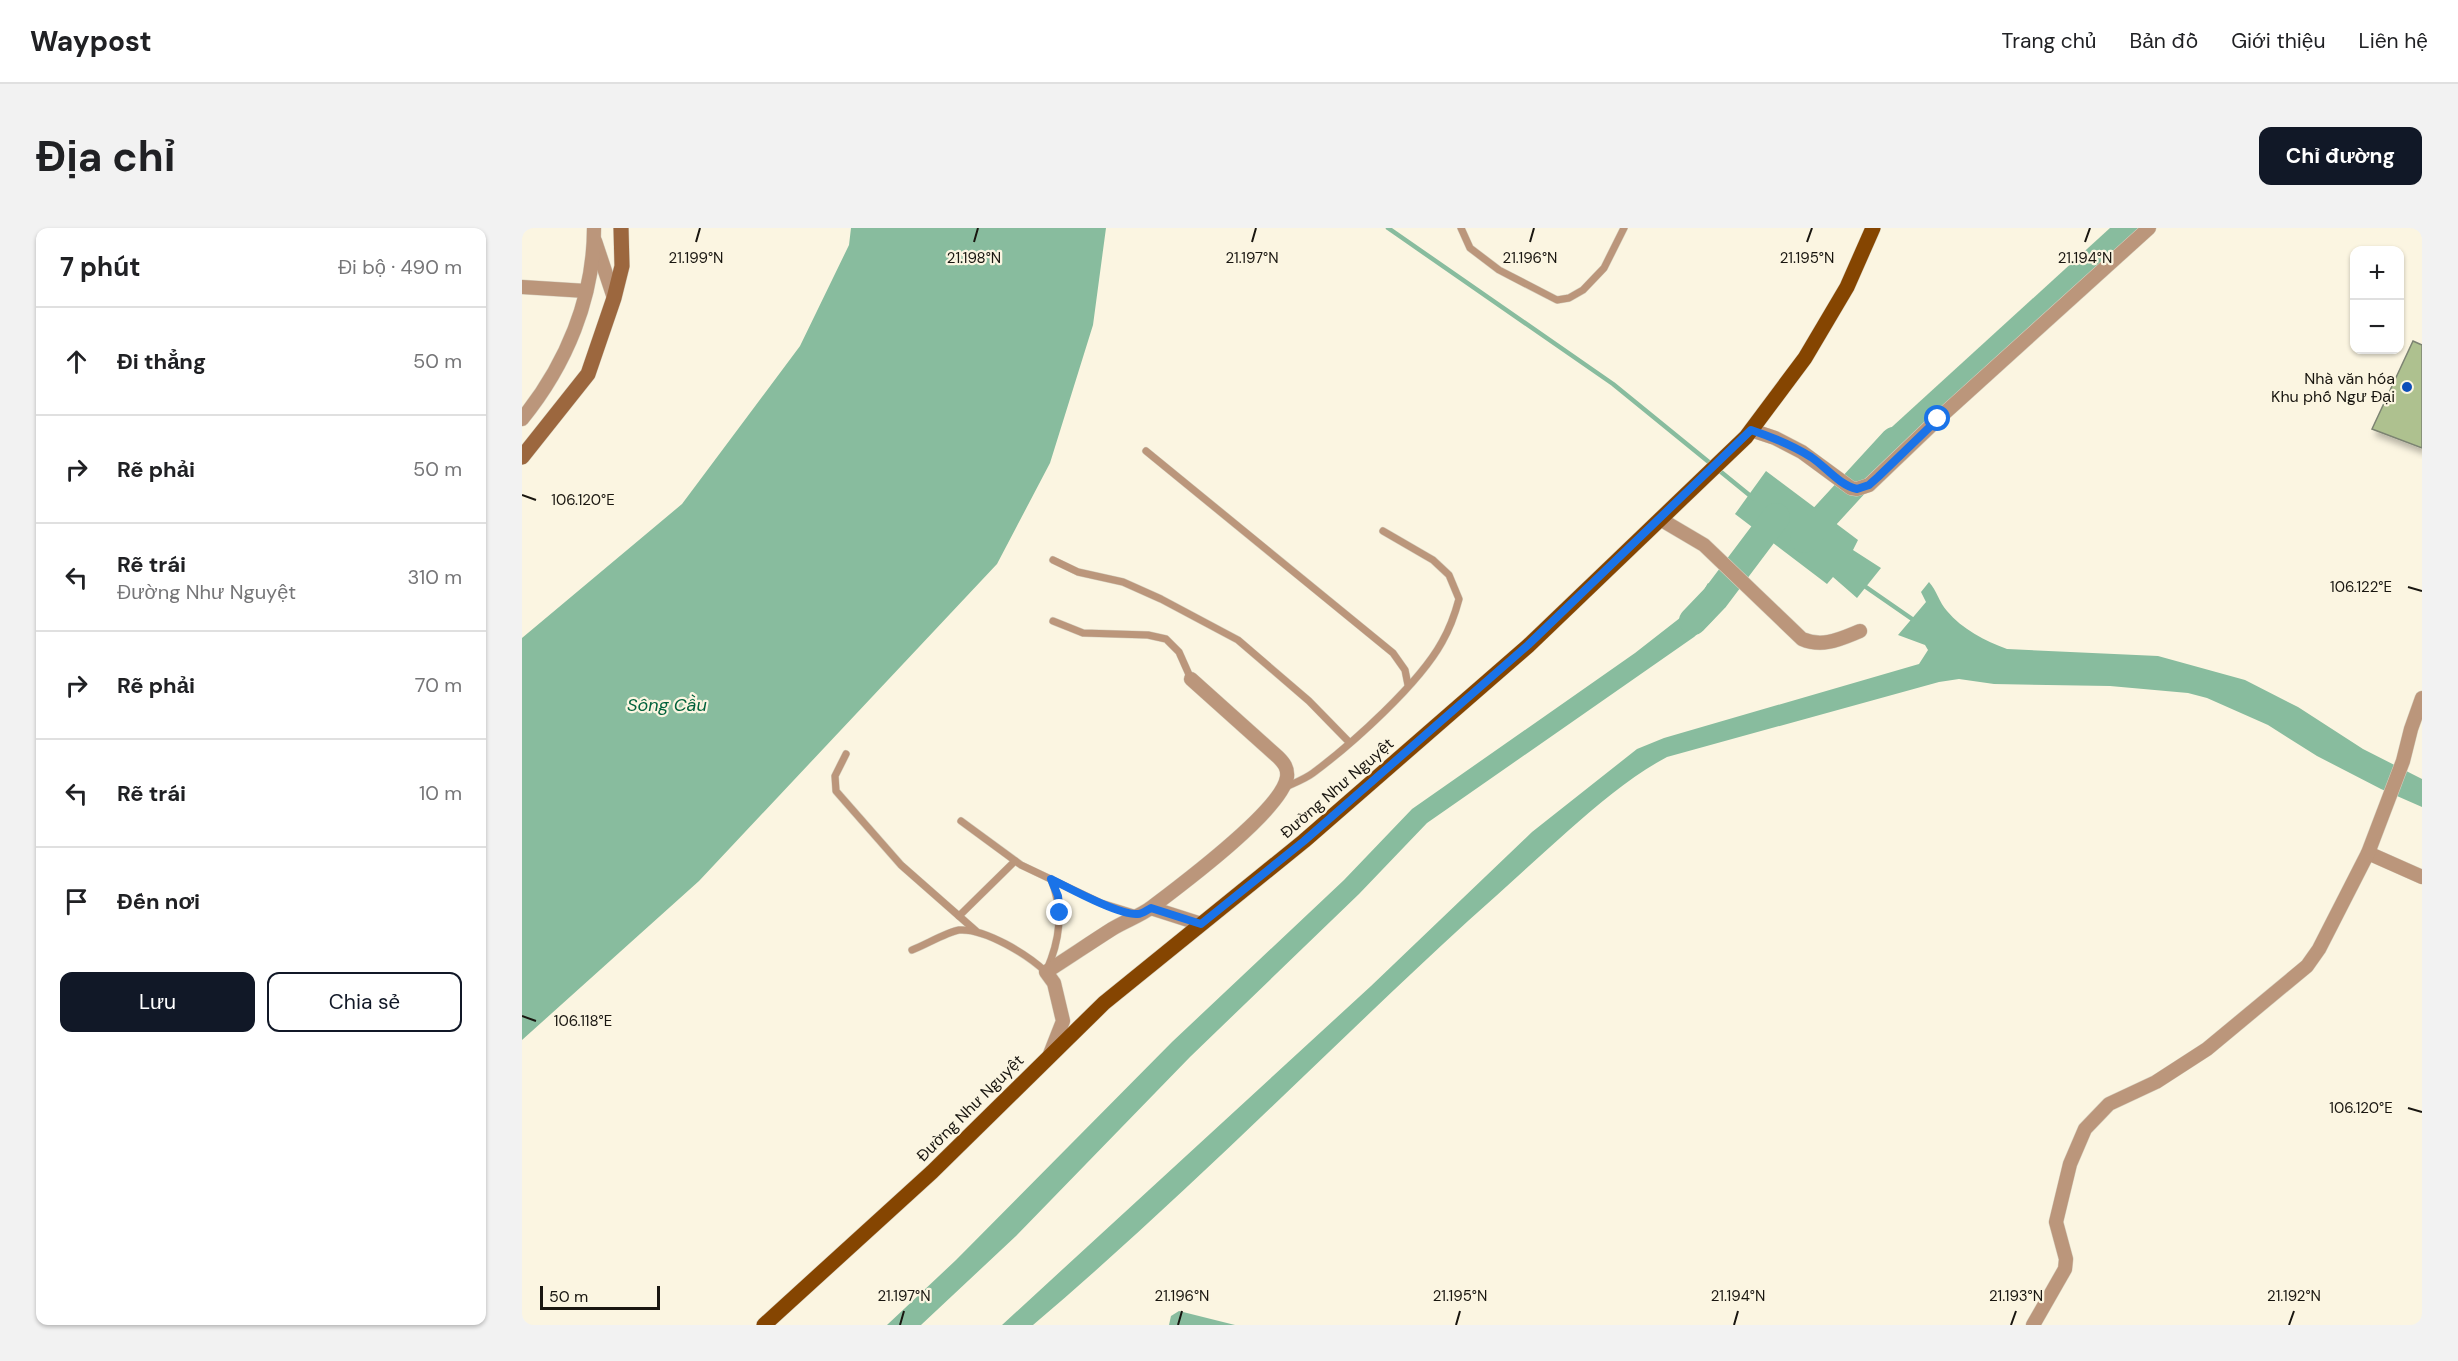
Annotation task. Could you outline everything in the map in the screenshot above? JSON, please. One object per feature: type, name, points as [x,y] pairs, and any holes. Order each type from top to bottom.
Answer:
[{"type":"main road","name":"Đường Như Nguyệt","points":[[764,1325],[932,1172],[1104,1002],[1304,841],[1519,653],[1751,430],[1805,358],[1847,287],[1873,228]]},
{"type":"street","points":[[522,457],[588,374],[614,298],[622,266],[621,228]]},
{"type":"street","points":[[1751,430],[1775,438],[1802,452],[1851,488],[1857,489],[1869,485],[1938,419],[2149,228]]},
{"type":"street","points":[[594,234],[614,298]]},
{"type":"street","points":[[522,419],[542,394],[564,356],[578,322],[586,291],[594,234]]},
{"type":"street","points":[[522,287],[586,291]]},
{"type":"street","points":[[1660,519],[1704,545],[1802,639],[1813,644],[1823,644],[1838,641],[1860,631]]},
{"type":"street","points":[[1050,1054],[1063,1021],[1054,983],[1046,972],[1145,911],[1218,856],[1263,813],[1282,789],[1287,777],[1286,765],[1191,679]]},
{"type":"street","points":[[2034,1325],[2065,1269],[2066,1259],[2056,1222],[2070,1164],[2085,1129],[2109,1104],[2156,1082],[2207,1049],[2294,979],[2319,949],[2368,853],[2416,731],[2422,698]]},
{"type":"street","points":[[2368,853],[2422,876]]},
{"type":"street","points":[[1145,911],[1201,924]]},
{"type":"lane","points":[[1461,228],[1470,248],[1499,270],[1557,300],[1569,298],[1583,290],[1597,275],[1604,267],[1624,228]]},
{"type":"lane","points":[[1146,451],[1393,653],[1405,670],[1408,685]]},
{"type":"lane","points":[[1282,789],[1312,774],[1408,685],[1441,644],[1460,599],[1449,575],[1432,560],[1383,531]]},
{"type":"lane","points":[[1053,560],[1078,572],[1123,582],[1161,599],[1238,640],[1309,701],[1349,742]]},
{"type":"lane","points":[[1053,621],[1083,633],[1148,635],[1166,639],[1179,652],[1191,679]]},
{"type":"lane","points":[[846,754],[836,776],[836,791],[901,865],[976,932]]},
{"type":"lane","points":[[961,821],[1015,861],[1051,879],[1101,903],[1145,911]]},
{"type":"lane","points":[[959,916],[1015,861]]},
{"type":"lane","points":[[912,950],[958,930],[976,932],[1017,950],[1046,972],[1059,936],[1058,896],[1051,879]]},
{"type":"water","name":"Sông Cầu","points":[[851,228],[1106,228],[1093,325],[1050,463],[997,564],[699,881],[522,1040],[522,638],[682,504],[800,346],[849,245]]},
{"type":"water","points":[[2110,228],[2140,228],[1875,472],[1864,468],[1860,462],[1882,436]]},
{"type":"water","points":[[1766,471],[1858,540],[1853,550],[1881,568],[1857,598],[1833,577],[1827,584],[1735,514]]},
{"type":"water","points":[[1929,582],[1944,608],[1953,617],[1982,638],[2007,649],[2158,656],[2245,680],[2298,707],[2363,749],[2422,779],[2422,807],[2317,756],[2268,725],[2207,698],[2188,693],[2110,686],[1994,684],[1959,679],[1939,682],[1667,757],[1616,791],[1556,841],[1144,1227],[1033,1325],[1002,1325],[1371,986],[1532,832],[1637,749],[1664,738],[1919,664],[1928,650],[1925,645],[1898,635],[1926,602],[1921,592]]},
{"type":"water","points":[[1708,583],[1729,600],[1711,622],[1694,637],[1427,823],[1359,894],[1190,1057],[1016,1236],[921,1325],[887,1325],[956,1260],[1172,1042],[1344,880],[1412,809],[1635,653],[1685,614],[1700,597]]},
{"type":"water","points":[[1179,1311],[1235,1325],[1169,1325],[1171,1316]]},
{"type":"building","name":"Nhà văn hóa Khu phố Ngư Đại","points":[[2413,341],[2422,345],[2422,448],[2372,429]]},
{"type":"waterway","points":[[1388,228],[1613,384],[1753,498]]},
{"type":"waterway","points":[[1804,539],[1894,441]]},
{"type":"waterway","points":[[1693,621],[1715,598],[1776,517]]},
{"type":"waterway","points":[[1863,585],[1915,621]]},
{"type":"place","name":"Nhà văn hóa Khu phố Ngư Đại","points":[[2407,387]]},
{"type":"route","points":[[1060,913],[1058,896],[1051,879],[1128,913],[1139,914],[1151,908],[1201,924],[1304,841],[1528,645],[1751,430],[1775,438],[1802,452],[1843,483],[1857,489],[1869,485],[1888,469],[1938,419]]}]
